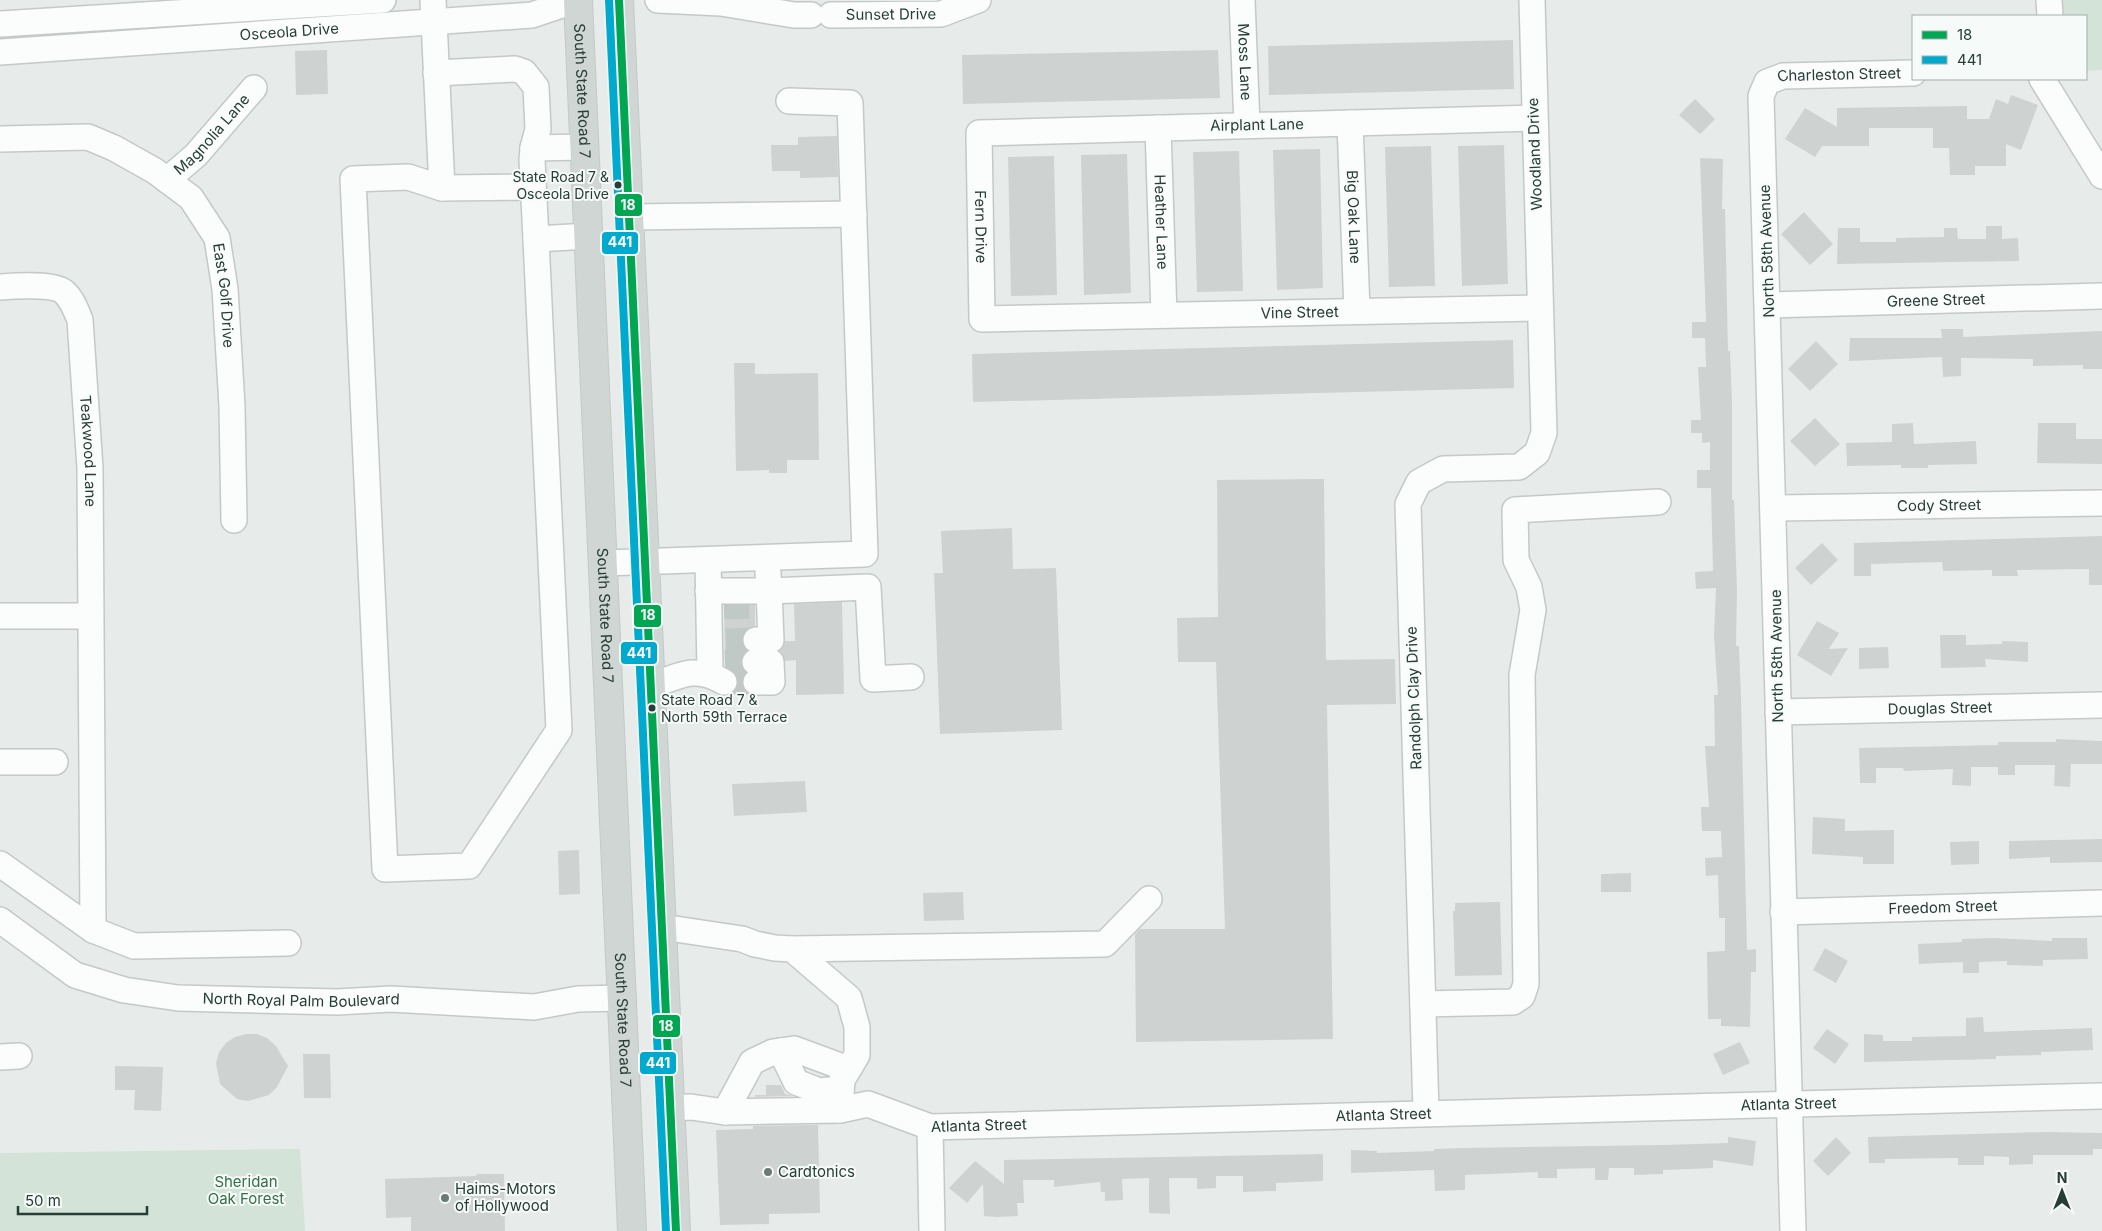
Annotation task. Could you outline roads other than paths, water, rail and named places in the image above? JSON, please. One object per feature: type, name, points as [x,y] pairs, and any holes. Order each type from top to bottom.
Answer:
[{"type":"main road","name":"South State Road 7","points":[[577,0],[604,564],[632,1231]]},
{"type":"main road","points":[[619,0],[676,1231]]},
{"type":"street","name":"Osceola Drive","points":[[0,24],[383,0]]},
{"type":"street","name":"Osceola Drive","points":[[0,52],[376,27],[434,11],[532,15],[577,0]]},
{"type":"street","name":"Sunset Drive","points":[[658,0],[726,1],[794,15],[836,11],[941,14],[978,0]]},
{"type":"street","name":"Moss Lane","points":[[1242,0],[1247,125]]},
{"type":"street","name":"Woodland Drive","points":[[1532,0],[1540,308]]},
{"type":"street","points":[[2049,0],[2050,15]]},
{"type":"street","points":[[375,1],[376,27]]},
{"type":"street","points":[[434,11],[442,188]]},
{"type":"street","points":[[128,15],[131,44]]},
{"type":"street","points":[[436,73],[515,69],[524,72],[536,87],[538,129],[533,148],[533,187],[559,730],[469,866],[385,869],[353,179],[408,177],[442,188],[533,187]]},
{"type":"street","name":"Charleston Street","points":[[1767,82],[1783,76],[1912,73]]},
{"type":"street","points":[[2043,80],[2102,176]]},
{"type":"street","name":"North 58th Avenue","points":[[1767,82],[1762,96],[1793,1231]]},
{"type":"street","name":"Magnolia Lane","points":[[167,180],[196,155],[254,88]]},
{"type":"street","points":[[604,564],[865,554],[850,103],[789,101]]},
{"type":"street","name":"Airplant Lane","points":[[979,133],[1534,118]]},
{"type":"street","name":"Big Oak Lane","points":[[1350,123],[1357,311]]},
{"type":"street","name":"Heather Lane","points":[[1158,128],[1164,316]]},
{"type":"street","name":"Fern Drive","points":[[979,133],[982,319]]},
{"type":"street","name":"East Golf Drive","points":[[0,139],[88,137],[114,148],[167,180],[191,198],[217,238],[224,289],[232,406],[234,520]]},
{"type":"street","points":[[533,148],[584,147]]},
{"type":"street","points":[[629,217],[854,214]]},
{"type":"street","points":[[536,239],[589,236]]},
{"type":"street","name":"Teakwood Lane","points":[[0,287],[49,287],[63,291],[80,320],[90,468],[93,930]]},
{"type":"street","name":"Greene Street","points":[[1768,305],[2102,296]]},
{"type":"street","name":"Vine Street","points":[[982,319],[1540,308]]},
{"type":"street","name":"Randolph Clay Drive","points":[[1426,1112],[1408,504],[1419,482],[1443,469],[1519,467],[1537,453],[1544,433],[1544,385],[1540,308]]},
{"type":"street","points":[[1423,1004],[1513,1002],[1522,996],[1526,984],[1522,675],[1533,610],[1529,587],[1516,560],[1515,510],[1658,502]]},
{"type":"street","name":"Cody Street","points":[[1774,508],[2102,503]]},
{"type":"street","points":[[761,628],[767,559]]},
{"type":"street","points":[[708,560],[716,637]]},
{"type":"street","points":[[652,686],[687,673],[716,637],[761,628],[868,587],[873,679],[911,677]]},
{"type":"street","points":[[0,616],[90,616]]},
{"type":"street","name":"Douglas Street","points":[[1778,712],[2102,705]]},
{"type":"street","points":[[0,762],[55,762]]},
{"type":"street","points":[[0,864],[93,930],[134,946],[288,943]]},
{"type":"street","points":[[662,927],[742,939],[775,948],[792,949],[1105,944],[1149,899]]},
{"type":"street","name":"Freedom Street","points":[[1783,912],[2102,903]]},
{"type":"street","name":"North Royal Palm Boulevard","points":[[0,920],[75,975],[124,990],[178,998],[337,1002],[390,999],[534,1007],[578,999],[623,998]]},
{"type":"street","points":[[725,1112],[752,1062],[773,1052],[781,1051],[796,1082],[819,1090],[843,1089],[857,1055],[857,1027],[849,998],[792,949]]},
{"type":"street","name":"Atlanta Street","points":[[670,1108],[691,1107],[725,1112],[843,1089],[868,1104],[930,1127],[1789,1102],[2102,1096]]},
{"type":"street","points":[[930,1127],[932,1231]]},
{"type":"tunnel","points":[[724,607],[756,606]]},
{"type":"tunnel","points":[[726,641],[756,640]]},
{"type":"tunnel","points":[[725,663],[755,662]]},
{"type":"tunnel","points":[[724,682],[756,682]]},
{"type":"place","name":"State Road 7 & Osceola Drive","points":[[618,185]]},
{"type":"place","name":"State Road 7 & North 59th Terrace","points":[[652,708]]},
{"type":"place","name":"Cardtonics","points":[[768,1172]]},
{"type":"place","name":"Haims-Motors of Hollywood","points":[[445,1198]]},
{"type":"park label","name":"Sheridan Oak Forest","points":[[246,1190]]}]
